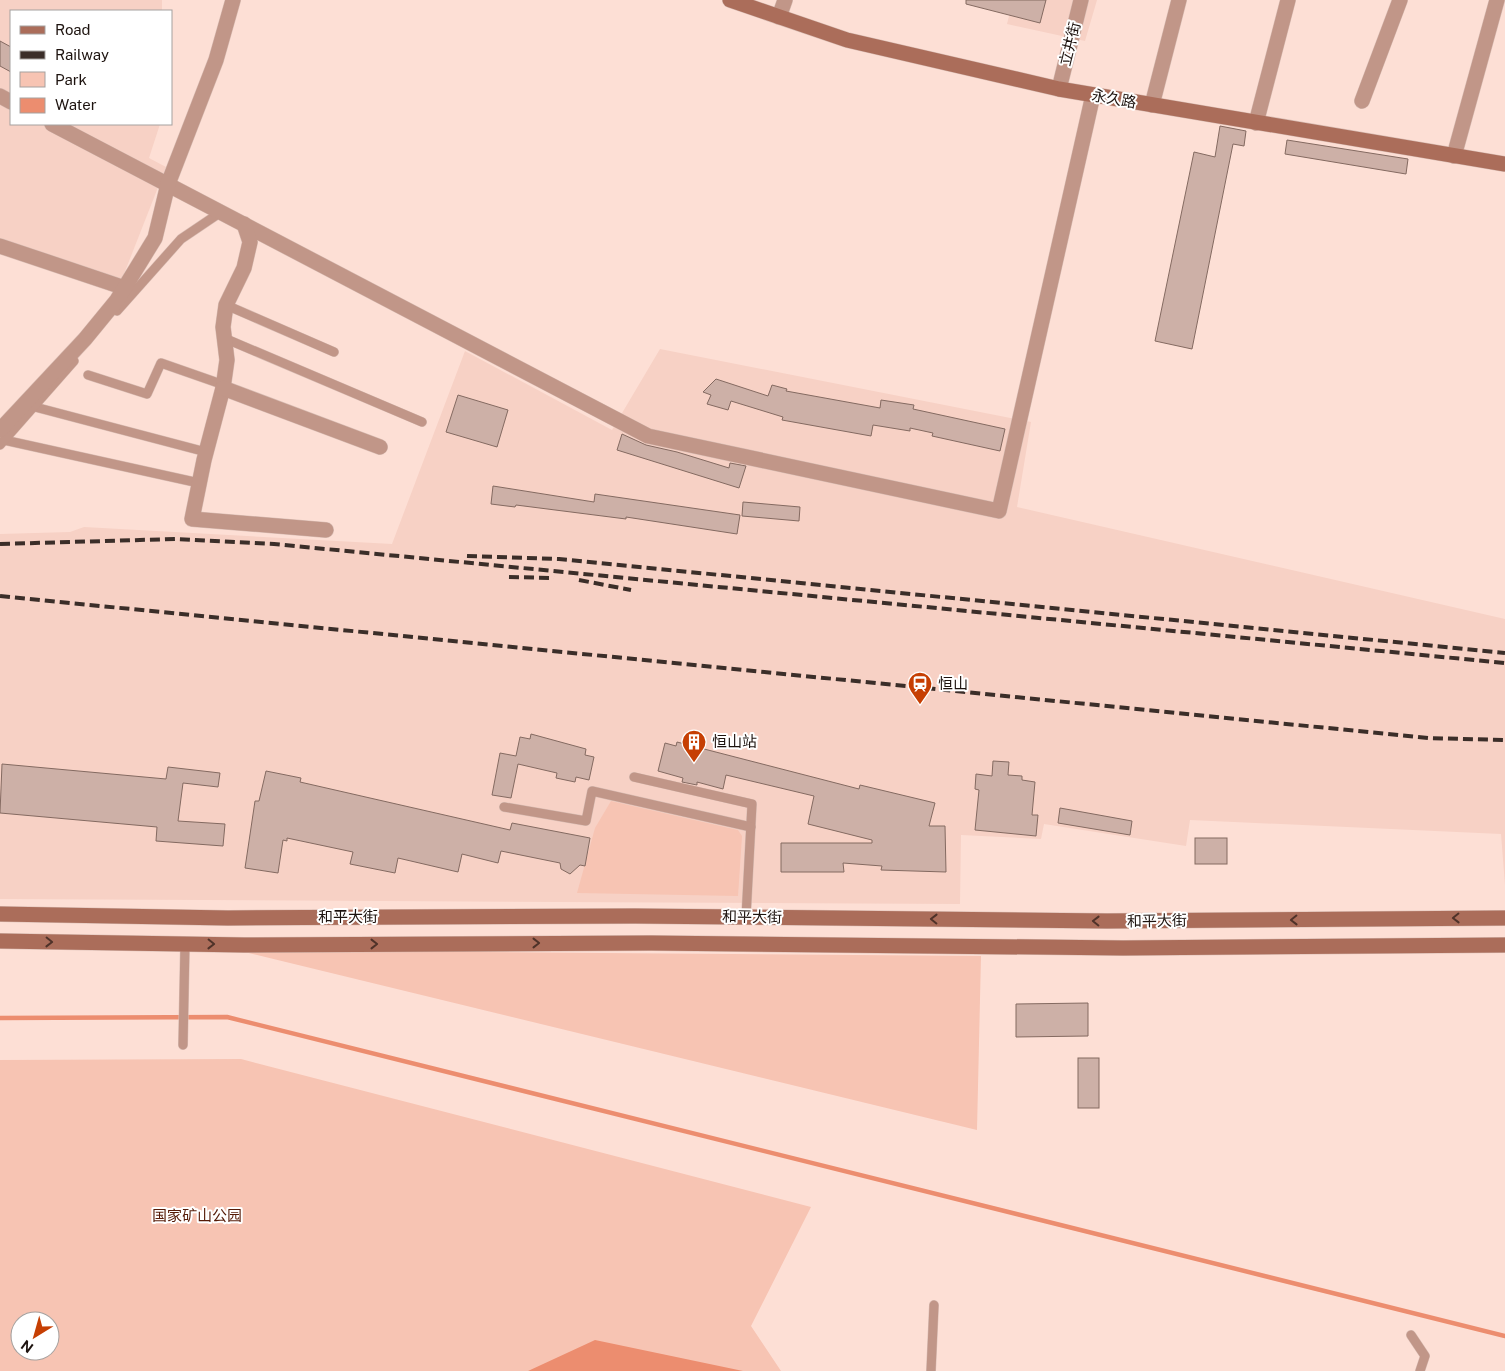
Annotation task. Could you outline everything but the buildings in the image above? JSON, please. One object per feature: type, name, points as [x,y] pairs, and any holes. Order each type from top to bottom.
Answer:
[{"type":"main road","name":"永久路","points":[[730,0],[778,18],[847,40],[1059,89],[1505,164]]},
{"type":"main road","name":"和平大街","points":[[0,914],[228,918],[746,917],[1107,921],[1505,918]]},
{"type":"main road","name":"和平大街","points":[[0,941],[184,944],[651,942],[1123,948],[1505,945]]},
{"type":"street","points":[[2,439],[125,288],[155,238],[168,184],[216,60],[233,0]]},
{"type":"street","points":[[778,18],[785,0]]},
{"type":"street","name":"立井街","points":[[1059,89],[1081,0]]},
{"type":"street","points":[[1152,105],[1179,0]]},
{"type":"street","points":[[1256,123],[1288,0]]},
{"type":"street","points":[[1362,101],[1400,0]]},
{"type":"street","points":[[1454,156],[1498,0]]},
{"type":"street","points":[[54,125],[648,436],[998,511],[1094,95]]},
{"type":"street","points":[[244,224],[250,242],[244,268],[230,292],[226,305],[223,327],[227,360],[224,386],[206,452],[192,519],[326,530]]},
{"type":"street","points":[[0,246],[125,288]]},
{"type":"street","points":[[224,386],[380,447]]},
{"type":"lane","points":[[2,439],[35,407],[181,239],[221,212]]},
{"type":"lane","points":[[226,305],[334,352]]},
{"type":"lane","points":[[224,338],[422,422]]},
{"type":"lane","points":[[88,375],[147,394],[161,363],[224,386]]},
{"type":"lane","points":[[35,407],[206,452]]},
{"type":"lane","points":[[2,439],[199,484]]},
{"type":"lane","points":[[634,778],[752,804],[746,917]]},
{"type":"lane","points":[[504,807],[586,821],[592,791],[751,827]]},
{"type":"lane","points":[[183,1045],[184,944]]},
{"type":"lane","points":[[930,1371],[934,1306]]},
{"type":"lane","points":[[1411,1335],[1425,1356],[1420,1371]]},
{"type":"shaded area","points":[[0,0],[162,0],[162,10],[10,10],[10,125],[160,125],[149,158],[166,167],[122,279],[0,238]]},
{"type":"shaded area","points":[[1013,0],[1097,0],[1085,41],[1007,24]]},
{"type":"shaded area","points":[[660,349],[1031,422],[1017,507],[1505,619],[1505,885],[1501,834],[1190,820],[1186,846],[1044,824],[1041,839],[961,835],[960,904],[0,899],[0,534],[70,532],[84,527],[392,544],[465,351],[612,430]]},
{"type":"green space","points":[[611,801],[738,830],[742,836],[738,896],[577,893],[595,828]]},
{"type":"green space","points":[[236,950],[981,956],[977,1130]]},
{"type":"green space","name":"国家矿山公园","points":[[241,1059],[811,1207],[751,1326],[781,1371],[0,1371],[0,1060]]},
{"type":"water","points":[[595,1340],[743,1371],[528,1371]]},
{"type":"waterway","points":[[0,1018],[227,1017],[1505,1336]]},
{"type":"railway","points":[[0,544],[175,539],[274,544],[1505,663]]},
{"type":"railway","points":[[467,556],[559,559],[1505,653]]},
{"type":"railway","points":[[509,577],[554,578]]},
{"type":"railway","points":[[579,580],[631,590]]},
{"type":"railway","points":[[0,596],[1428,738],[1505,740]]},
{"type":"place","name":"恒山","points":[[920,705]]},
{"type":"place","name":"恒山站","points":[[694,763]]}]
